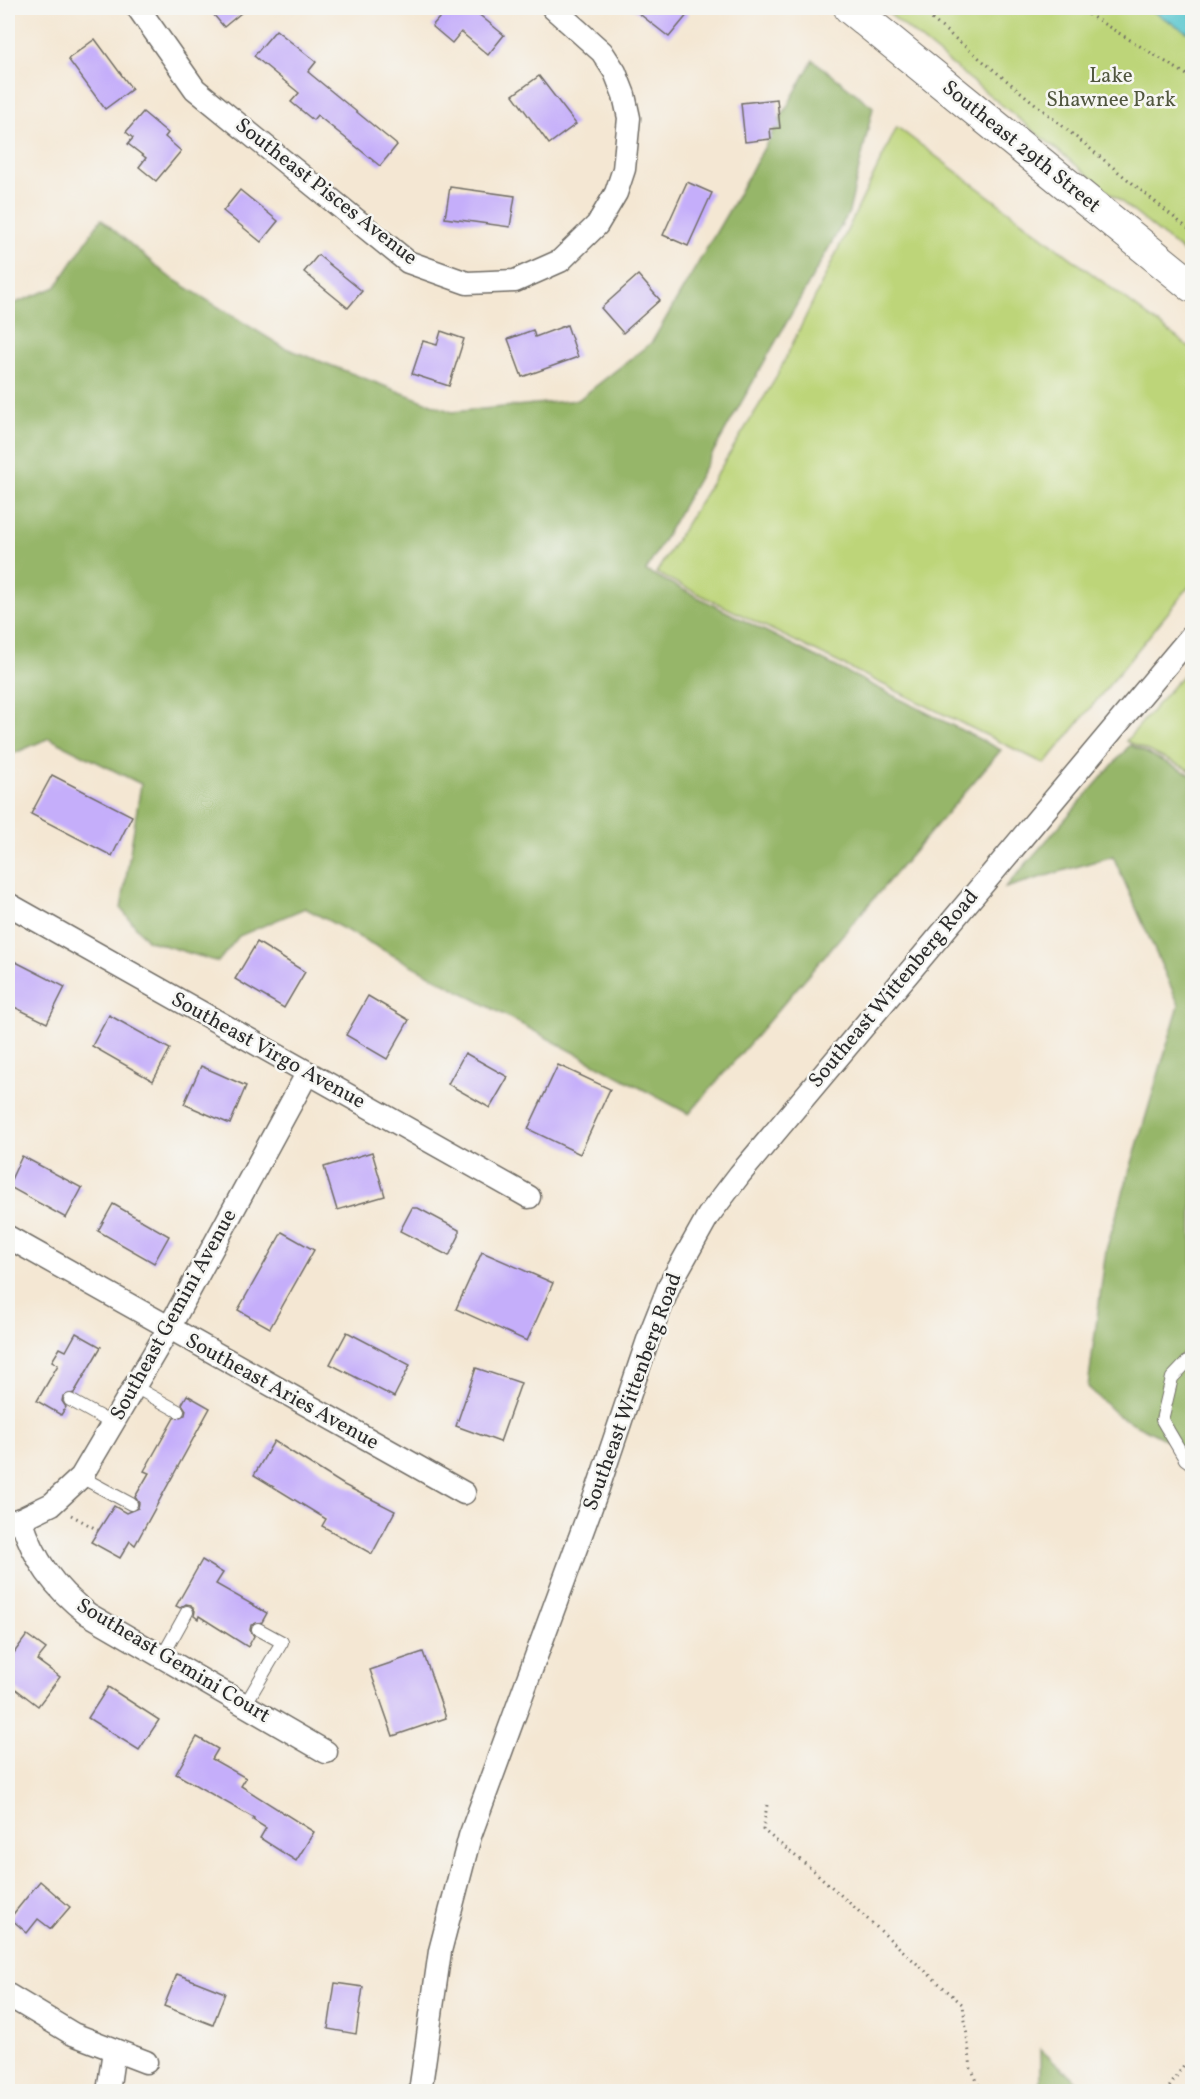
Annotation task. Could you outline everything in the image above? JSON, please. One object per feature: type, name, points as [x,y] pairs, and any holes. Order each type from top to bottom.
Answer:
[{"type":"main road","name":"Southeast 29th Street","points":[[850,8],[1192,286]]},
{"type":"street","name":"Southeast Pisces Avenue","points":[[138,8],[195,88],[408,262],[467,283],[515,281],[560,261],[597,225],[608,209],[624,169],[628,142],[628,118],[624,95],[615,72],[602,52],[553,8]]},
{"type":"street","name":"Southeast Wittenberg Road","points":[[420,2091],[440,1951],[470,1836],[598,1488],[649,1337],[687,1249],[740,1174],[1192,634]]},
{"type":"street","name":"Southeast Virgo Avenue","points":[[8,904],[529,1197]]},
{"type":"street","name":"Southeast Gemini Avenue","points":[[14,1521],[52,1504],[81,1478],[169,1328],[307,1074]]},
{"type":"street","name":"Southeast Aries Avenue","points":[[8,1237],[464,1493]]},
{"type":"street","name":"Southeast Gemini Court","points":[[14,1521],[39,1563],[70,1600],[162,1657],[326,1752]]},
{"type":"street","points":[[8,1995],[73,2034],[146,2062]]},
{"type":"street","points":[[108,2091],[114,2050]]},
{"type":"lane","points":[[1192,1357],[1172,1378],[1162,1420],[1185,1459],[1192,1464]]},
{"type":"lane","points":[[135,1387],[178,1411]]},
{"type":"lane","points":[[70,1400],[113,1424]]},
{"type":"lane","points":[[81,1478],[131,1504]]},
{"type":"lane","points":[[162,1657],[187,1612]]},
{"type":"lane","points":[[245,1705],[282,1642],[258,1629]]},
{"type":"path","points":[[918,8],[1192,232]]},
{"type":"path","points":[[1078,8],[1192,78]]},
{"type":"path","points":[[52,1504],[98,1530]]},
{"type":"path","points":[[767,1805],[763,1830],[814,1871],[963,2006],[971,2068],[982,2091]]},
{"type":"path","points":[[1167,2091],[1192,2053]]},
{"type":"green space","name":"Lake Shawnee Park","points":[[882,8],[1192,8],[1192,259]]},
{"type":"green space","points":[[813,60],[873,107],[849,212],[646,571],[1001,750],[689,1114],[305,908],[239,936],[218,962],[147,940],[121,909],[141,784],[49,738],[8,756],[8,306],[56,287],[101,219],[168,276],[283,347],[452,412],[578,400],[652,342]]},
{"type":"green space","points":[[897,127],[1192,349],[1192,583],[1045,764],[656,573],[776,378]]},
{"type":"green space","points":[[1192,664],[1192,771],[1126,741]]},
{"type":"green space","points":[[1130,745],[1192,775],[1192,1453],[1117,1415],[1088,1387],[1106,1250],[1179,1005],[1113,856],[1005,888]]},
{"type":"green space","points":[[1040,2049],[1088,2091],[1040,2091]]},
{"type":"water","points":[[1147,8],[1192,8],[1192,35]]},
{"type":"building","points":[[208,8],[247,8],[224,27]]},
{"type":"building","points":[[448,8],[471,8],[504,35],[488,55],[461,32],[452,43],[432,26]]},
{"type":"building","points":[[632,8],[681,8],[688,14],[669,37]]},
{"type":"building","points":[[276,30],[316,62],[308,72],[397,145],[380,166],[317,115],[313,120],[291,102],[299,93],[254,56]]},
{"type":"building","points":[[95,39],[132,89],[105,109],[68,59]]},
{"type":"building","points":[[539,76],[576,124],[549,144],[513,95]]},
{"type":"building","points":[[777,99],[780,128],[770,129],[771,139],[745,142],[741,103]]},
{"type":"building","points":[[143,112],[168,133],[165,137],[181,151],[156,181],[139,167],[146,158],[128,144],[133,138],[126,132]]},
{"type":"building","points":[[687,182],[712,193],[688,246],[663,235]]},
{"type":"building","points":[[450,187],[515,196],[510,227],[445,218]]},
{"type":"building","points":[[240,190],[278,221],[261,242],[223,211]]},
{"type":"building","points":[[318,255],[362,291],[348,308],[304,272]]},
{"type":"building","points":[[638,275],[660,300],[623,333],[601,308]]},
{"type":"building","points":[[567,325],[578,357],[522,377],[508,339],[533,330],[535,337]]},
{"type":"building","points":[[441,331],[464,339],[449,386],[412,374],[423,341],[437,345]]},
{"type":"building","points":[[52,775],[132,816],[112,856],[31,814]]},
{"type":"building","points":[[257,942],[305,972],[284,1008],[235,979]]},
{"type":"building","points":[[8,958],[65,987],[47,1023],[8,1004]]},
{"type":"building","points":[[368,996],[409,1020],[387,1059],[346,1035]]},
{"type":"building","points":[[109,1015],[170,1049],[153,1081],[92,1046]]},
{"type":"building","points":[[465,1053],[508,1077],[490,1108],[448,1084]]},
{"type":"building","points":[[558,1065],[610,1089],[580,1154],[528,1129]]},
{"type":"building","points":[[201,1066],[246,1086],[230,1124],[184,1104]]},
{"type":"building","points":[[372,1152],[385,1196],[337,1210],[324,1167]]},
{"type":"building","points":[[22,1156],[82,1188],[66,1218],[8,1186]]},
{"type":"building","points":[[113,1204],[169,1236],[154,1263],[98,1231]]},
{"type":"building","points":[[412,1208],[418,1208],[459,1230],[459,1236],[449,1256],[400,1231]]},
{"type":"building","points":[[282,1232],[314,1250],[270,1328],[238,1310]]},
{"type":"building","points":[[482,1252],[553,1283],[527,1341],[456,1309]]},
{"type":"building","points":[[347,1332],[410,1365],[394,1397],[330,1364]]},
{"type":"building","points":[[76,1333],[101,1347],[74,1393],[63,1396],[62,1401],[66,1407],[61,1415],[37,1401],[58,1365],[52,1361],[60,1348],[66,1351]]},
{"type":"building","points":[[476,1368],[521,1383],[500,1442],[456,1426]]},
{"type":"building","points":[[187,1395],[210,1408],[135,1545],[130,1541],[120,1558],[91,1542],[114,1506],[126,1513],[138,1508],[139,1503],[135,1497],[149,1473],[144,1471],[174,1418],[185,1415],[186,1410],[182,1404]]},
{"type":"building","points":[[274,1441],[344,1485],[395,1511],[372,1554],[322,1526],[326,1519],[254,1475]]},
{"type":"building","points":[[202,1560],[223,1573],[216,1584],[267,1613],[262,1622],[251,1625],[250,1630],[254,1636],[248,1647],[199,1616],[198,1619],[194,1616],[195,1611],[191,1605],[186,1604],[180,1608],[176,1606]]},
{"type":"building","points":[[27,1635],[46,1649],[37,1660],[60,1677],[38,1706],[8,1683],[8,1661]]},
{"type":"building","points":[[423,1652],[446,1718],[393,1736],[370,1670]]},
{"type":"building","points":[[108,1687],[159,1720],[139,1750],[88,1718]]},
{"type":"building","points":[[197,1737],[218,1749],[212,1759],[246,1778],[241,1786],[314,1832],[296,1861],[260,1838],[266,1828],[253,1820],[254,1818],[176,1774]]},
{"type":"building","points":[[40,1881],[70,1907],[51,1929],[38,1919],[27,1933],[10,1918]]},
{"type":"building","points":[[177,1974],[225,1993],[213,2025],[164,2006]]},
{"type":"building","points":[[335,1983],[363,1987],[356,2034],[328,2029]]}]
